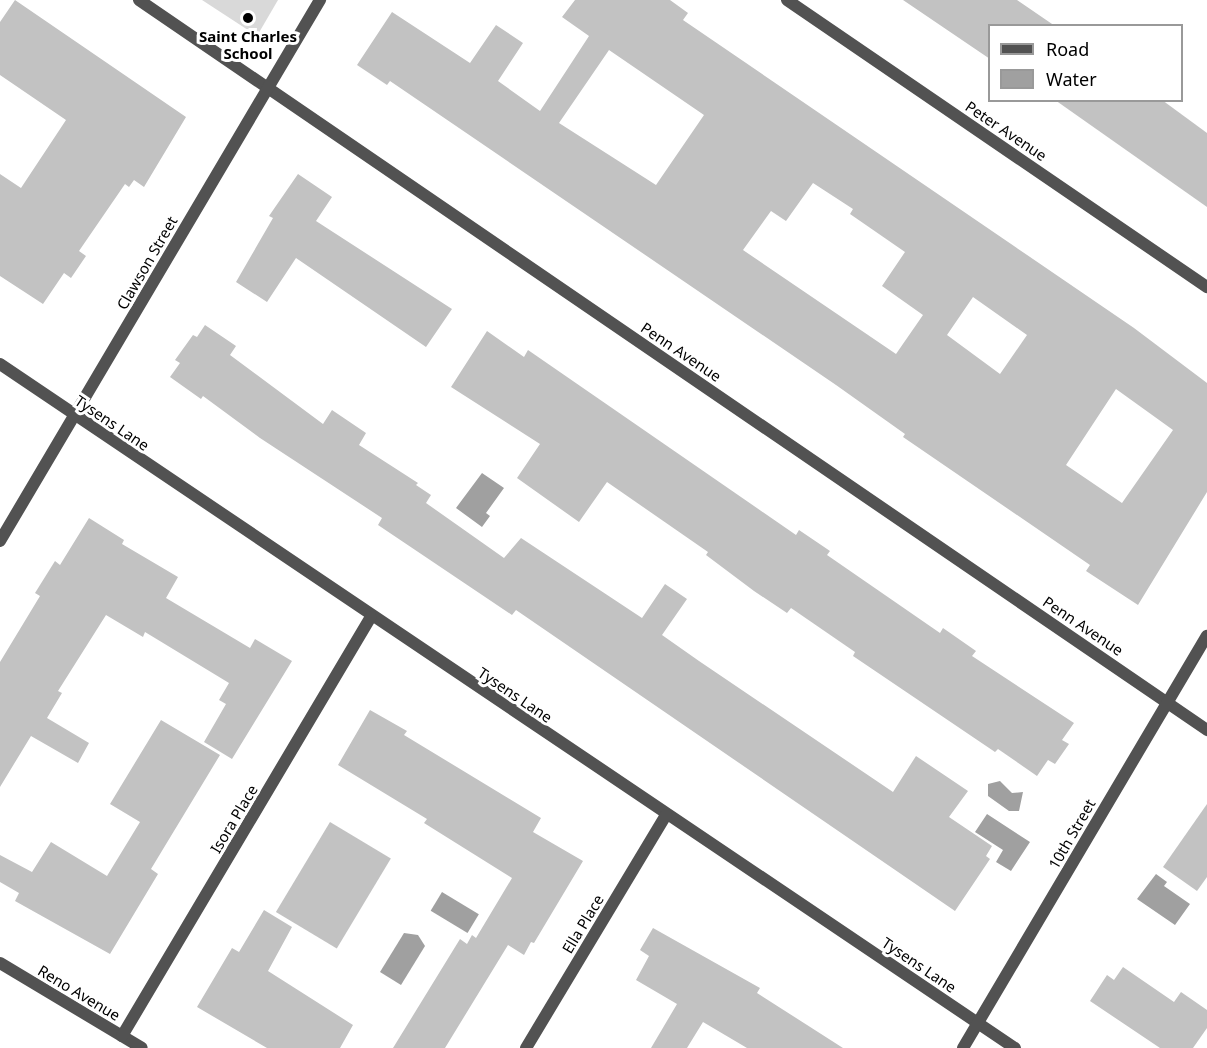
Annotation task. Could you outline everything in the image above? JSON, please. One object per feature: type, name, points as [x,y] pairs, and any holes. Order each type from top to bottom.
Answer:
[{"type":"street","name":"Penn Avenue","points":[[139,0],[1207,730]]},
{"type":"street","name":"Clawson Street","points":[[0,541],[320,0]]},
{"type":"street","name":"Peter Avenue","points":[[787,0],[1207,287]]},
{"type":"street","name":"Tysens Lane","points":[[0,364],[371,617],[1015,1048]]},
{"type":"street","name":"Isora Place","points":[[122,1036],[371,617]]},
{"type":"street","name":"10th Street","points":[[963,1048],[1207,636]]},
{"type":"street","name":"Ella Place","points":[[526,1048],[666,814]]},
{"type":"street","name":"Reno Avenue","points":[[0,963],[142,1048]]},
{"type":"shaded area","name":"Saint Charles School","points":[[202,0],[278,0],[257,36]]},
{"type":"water","points":[[482,473],[504,488],[486,513],[490,516],[482,527],[456,508]]},
{"type":"water","points":[[1000,781],[1012,793],[1023,792],[1019,811],[1009,811],[988,796],[988,784]]},
{"type":"water","points":[[987,814],[1030,842],[1011,871],[996,862],[1003,850],[975,832]]},
{"type":"water","points":[[1156,874],[1167,882],[1164,886],[1190,904],[1175,925],[1137,899]]},
{"type":"water","points":[[442,892],[479,914],[468,933],[431,911]]},
{"type":"water","points":[[404,933],[418,935],[425,946],[401,985],[380,972]]},
{"type":"building","points":[[15,0],[186,117],[144,187],[134,180],[129,187],[125,184],[79,251],[86,256],[71,278],[64,273],[43,304],[0,276],[0,174],[21,188],[66,120],[0,75],[0,22]]},
{"type":"building","points":[[575,0],[670,0],[688,13],[683,20],[1134,328],[1207,383],[1207,492],[1138,605],[1086,571],[1090,565],[903,437],[905,434],[836,385],[390,81],[387,85],[357,65],[392,12],[470,63],[496,25],[523,43],[498,81],[540,111],[589,36],[562,17]],"holes":[[[609,50],[704,115],[656,185],[559,123]],[[813,183],[853,209],[850,214],[905,252],[882,286],[923,315],[896,354],[743,250],[771,211],[786,221]],[[973,297],[1027,335],[1000,374],[947,335]],[[1116,389],[1173,430],[1122,503],[1066,465]]]},
{"type":"building","points":[[903,0],[1017,0],[1052,24],[988,24],[988,58]]},
{"type":"building","points":[[1058,102],[1165,102],[1207,133],[1207,207]]},
{"type":"building","points":[[298,174],[332,197],[316,221],[452,309],[426,347],[296,258],[267,302],[236,282],[273,218],[269,216]]},
{"type":"building","points":[[205,325],[236,346],[230,355],[323,424],[332,410],[366,433],[359,445],[418,483],[416,485],[431,495],[426,503],[504,558],[521,538],[642,618],[665,584],[687,599],[662,635],[699,661],[893,792],[916,756],[968,791],[949,817],[992,846],[986,856],[990,859],[955,911],[516,610],[512,615],[378,525],[382,518],[260,438],[203,396],[201,399],[170,377],[180,363],[175,360],[193,335],[197,337]]},
{"type":"building","points":[[487,331],[524,357],[528,350],[796,535],[799,530],[830,551],[827,555],[940,633],[943,628],[976,651],[972,656],[1074,723],[1062,740],[1069,744],[1055,764],[1048,760],[1037,776],[998,749],[995,752],[853,656],[855,652],[791,608],[787,613],[754,591],[706,555],[708,552],[607,482],[579,522],[517,478],[540,444],[451,387]]},
{"type":"building","points":[[89,518],[124,540],[122,544],[178,577],[166,598],[250,648],[255,639],[292,661],[232,759],[204,742],[226,704],[219,700],[229,683],[145,632],[143,637],[106,615],[58,691],[62,693],[47,718],[89,743],[78,763],[31,736],[0,787],[0,662],[40,596],[35,593],[55,561],[60,565]]},
{"type":"building","points":[[370,710],[407,731],[404,735],[541,818],[533,832],[583,861],[534,943],[531,942],[524,955],[508,945],[445,1048],[393,1048],[460,939],[467,944],[472,935],[476,938],[512,878],[424,823],[427,819],[338,765]]},
{"type":"building","points":[[161,720],[220,755],[151,869],[158,874],[110,954],[15,901],[19,893],[0,882],[0,855],[32,872],[51,842],[107,876],[140,822],[110,804]]},
{"type":"building","points":[[1207,804],[1207,877],[1197,891],[1163,867]]},
{"type":"building","points":[[330,822],[391,859],[337,949],[276,912]]},
{"type":"building","points":[[264,910],[292,927],[268,971],[353,1025],[340,1048],[267,1048],[197,1007],[232,948],[239,952]]},
{"type":"building","points":[[653,928],[760,988],[757,993],[843,1048],[747,1048],[703,1022],[687,1048],[651,1048],[677,1004],[636,980],[649,956],[640,950]]},
{"type":"building","points":[[1123,967],[1174,1002],[1181,992],[1207,1010],[1207,1028],[1193,1048],[1160,1048],[1090,1001],[1107,975],[1114,980]]},
{"type":"place","name":"Saint Charles School","points":[[248,18]]}]
